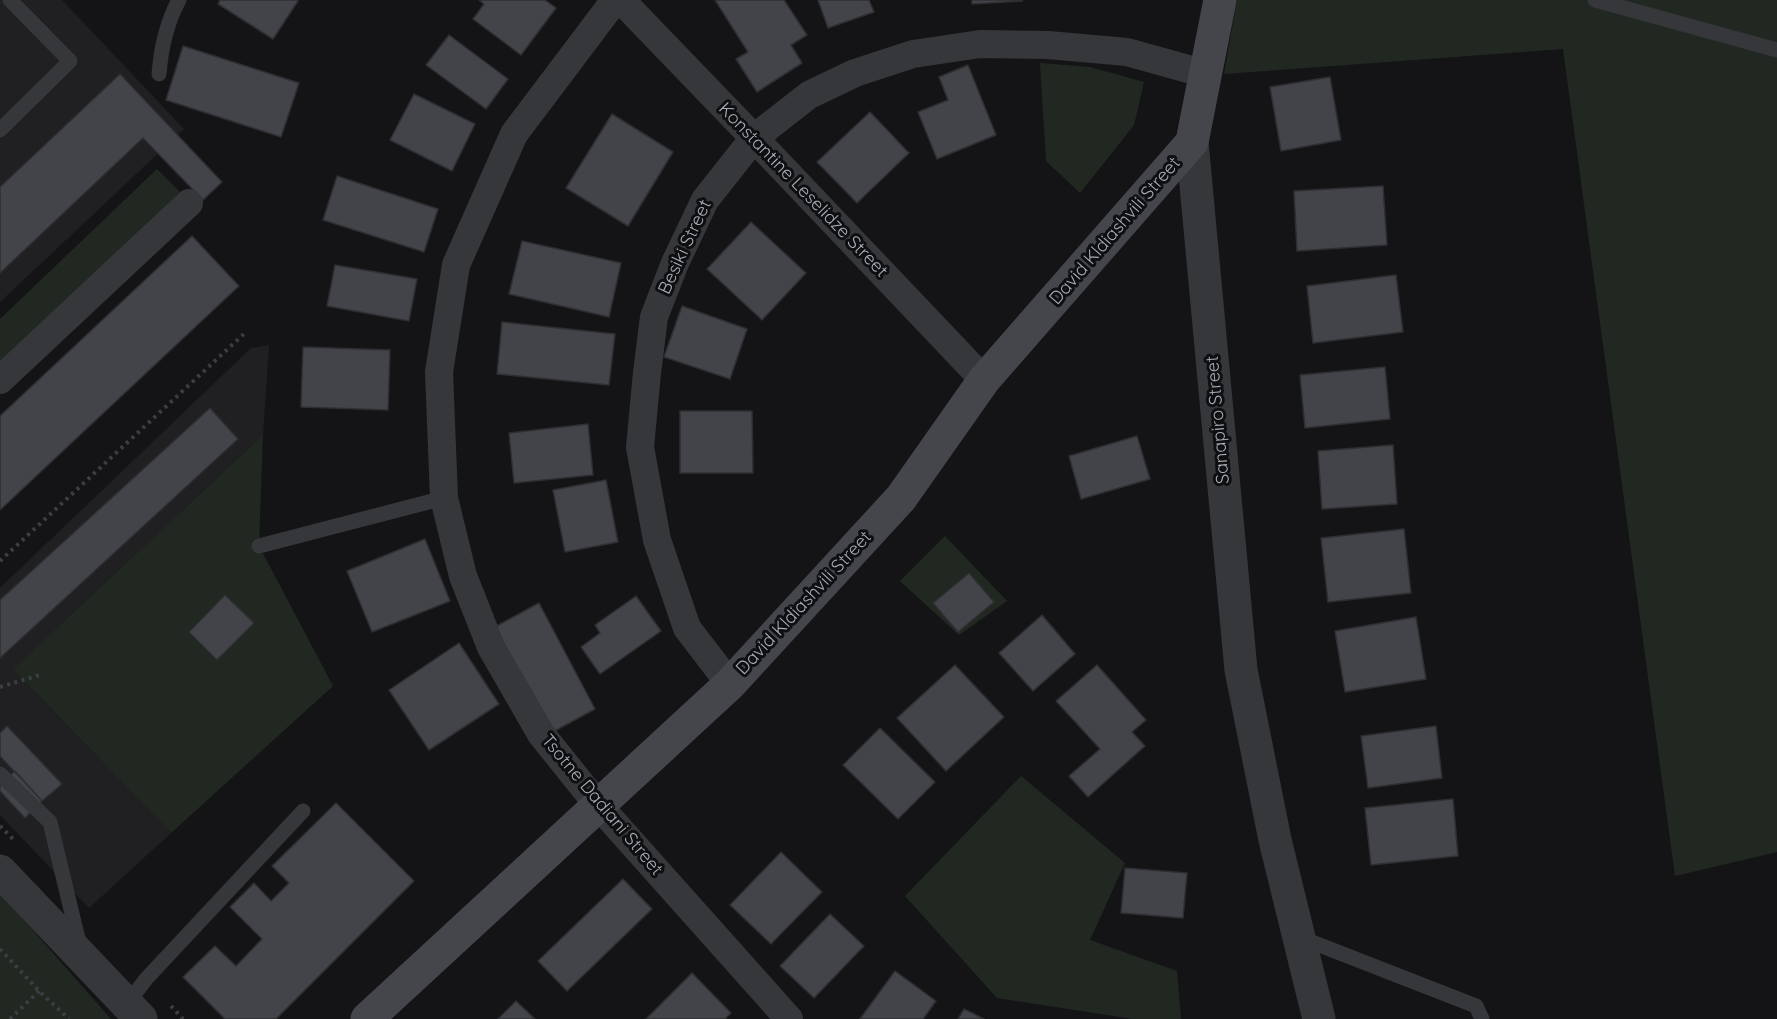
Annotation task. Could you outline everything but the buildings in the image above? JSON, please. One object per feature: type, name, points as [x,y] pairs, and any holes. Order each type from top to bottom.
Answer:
[{"type":"main road","name":"Sanapiro Street","points":[[1192,142],[1220,0]]},
{"type":"main road","name":"David Kldiashvili Street","points":[[367,1019],[730,684],[901,498],[984,380],[1192,142]]},
{"type":"street","name":"Tsotne Dadiani Street","points":[[615,0],[514,134],[456,264],[439,372],[444,498],[463,576],[491,647],[541,734],[598,805],[789,1019]]},
{"type":"street","name":"Konstantine Leselidze Street","points":[[621,0],[984,380]]},
{"type":"street","name":"Besiki Street","points":[[730,684],[687,628],[657,540],[640,447],[654,317],[675,264],[705,200],[754,138],[809,95],[855,73],[913,54],[980,44],[1048,45],[1127,52],[1206,74]]},
{"type":"street","name":"Sanapiro Street","points":[[1192,142],[1241,670],[1275,840],[1319,1019]]},
{"type":"street","points":[[0,380],[189,203]]},
{"type":"street","points":[[0,871],[134,1011]]},
{"type":"lane","points":[[0,130],[70,61],[10,0]]},
{"type":"lane","points":[[159,74],[160,56],[172,13],[179,0]]},
{"type":"lane","points":[[1595,0],[1777,50]]},
{"type":"lane","points":[[259,546],[444,498]]},
{"type":"lane","points":[[0,774],[50,822],[83,958]]},
{"type":"lane","points":[[134,1011],[146,979],[303,811]]},
{"type":"lane","points":[[1299,937],[1476,1006],[1482,1019]]},
{"type":"path","points":[[0,561],[246,332]]},
{"type":"path","points":[[0,687],[43,674]]},
{"type":"path","points":[[0,949],[69,1019]]},
{"type":"path","points":[[10,1019],[39,991]]},
{"type":"shaded area","points":[[0,0],[62,0],[184,129],[0,302]]},
{"type":"shaded area","points":[[1237,0],[1777,0],[1777,852],[1675,876],[1563,49],[1224,74]]},
{"type":"shaded area","points":[[1040,63],[1090,67],[1144,82],[1134,125],[1080,193],[1046,161]]},
{"type":"shaded area","points":[[157,169],[180,192],[0,364],[0,319]]},
{"type":"shaded area","points":[[269,345],[263,435],[13,669],[171,833],[89,908],[0,815],[0,588],[251,348]]},
{"type":"shaded area","points":[[263,435],[259,546],[333,686],[171,833],[13,669]]},
{"type":"shaded area","points":[[945,536],[1007,601],[959,635],[900,581]]},
{"type":"shaded area","points":[[1021,776],[1125,863],[1090,940],[1177,971],[1181,1019],[1133,1019],[997,998],[905,896]]},
{"type":"shaded area","points":[[0,893],[111,1019],[0,1019]]}]
